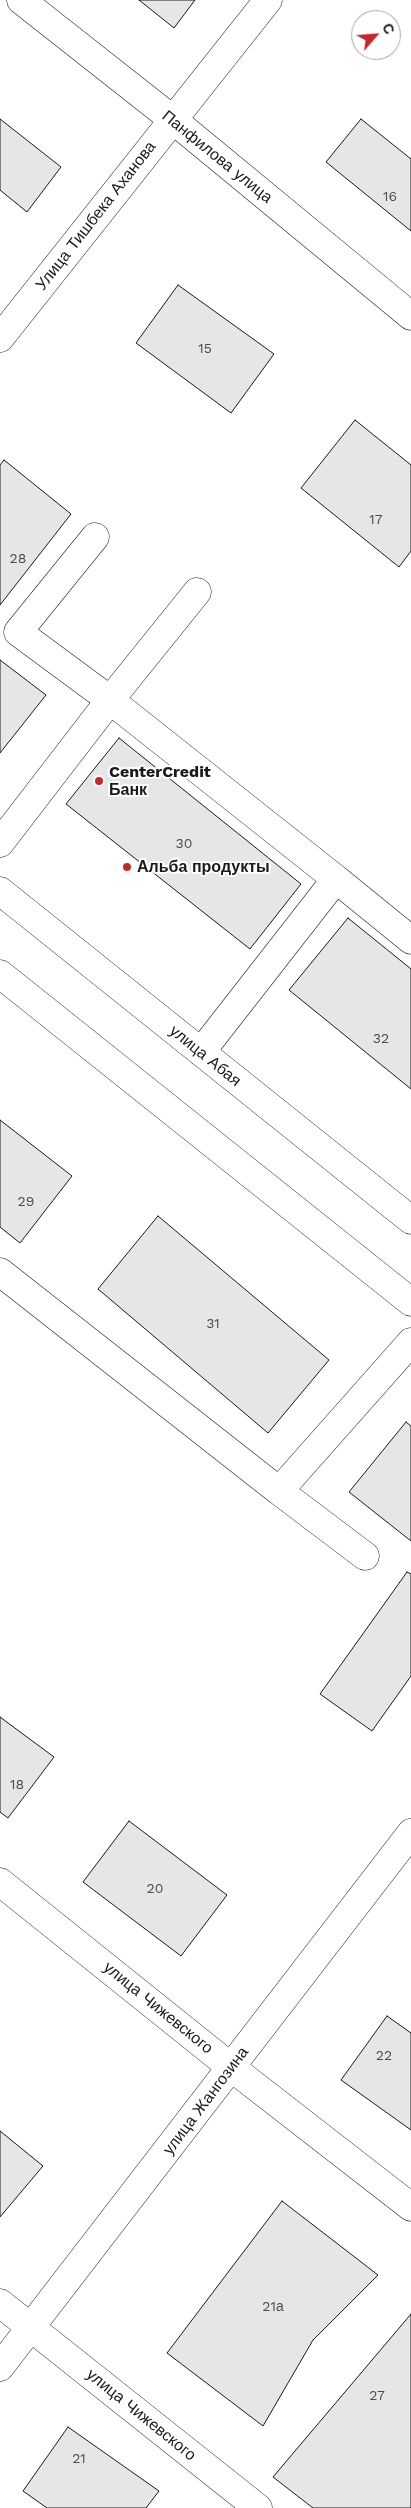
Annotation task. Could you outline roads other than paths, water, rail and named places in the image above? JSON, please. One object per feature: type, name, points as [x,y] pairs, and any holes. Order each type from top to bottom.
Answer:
[{"type":"street","name":"Панфилова улица","points":[[21,0],[172,119],[411,316]]},
{"type":"street","name":"Улица Тишбека Аханова","points":[[0,338],[268,0]]},
{"type":"street","points":[[95,537],[18,632],[110,700],[411,940]]},
{"type":"street","points":[[0,843],[110,700],[197,592]]},
{"type":"street","points":[[201,1052],[336,879]]},
{"type":"street","name":"улица Абая","points":[[0,892],[411,1220]]},
{"type":"street","points":[[0,974],[411,1302]]},
{"type":"street","points":[[0,1272],[364,1556]]},
{"type":"street","points":[[279,1491],[411,1342]]},
{"type":"street","name":"улица Жангозина","points":[[0,2367],[32,2328],[411,1833]]},
{"type":"street","name":"улица Чижевского","points":[[0,1882],[232,2068],[411,2207]]},
{"type":"street","name":"улица Чижевского","points":[[0,2303],[258,2508]]},
{"type":"place","name":"CenterCredit Банк","points":[[99,781]]},
{"type":"place","name":"Альба продукты","points":[[127,867]]}]
